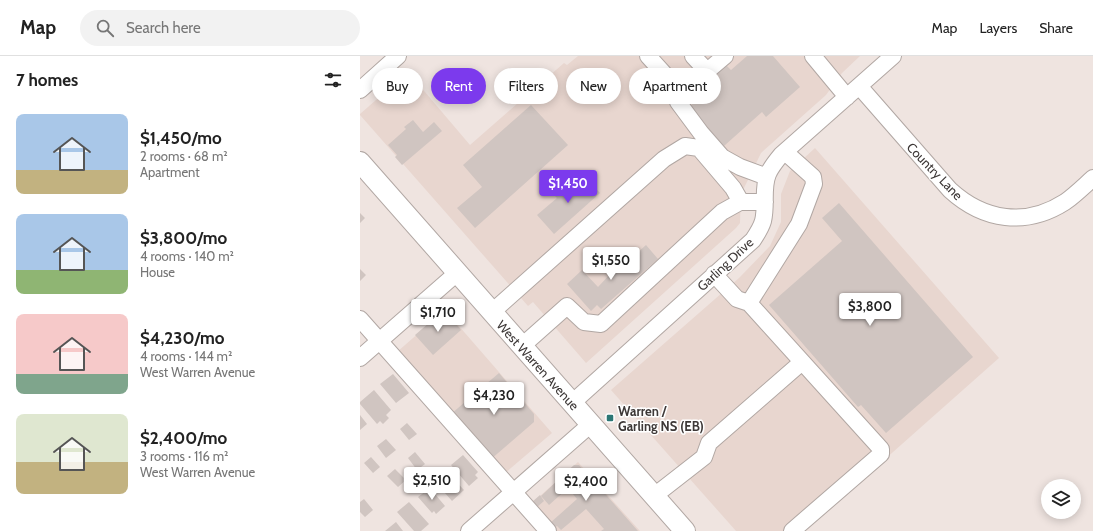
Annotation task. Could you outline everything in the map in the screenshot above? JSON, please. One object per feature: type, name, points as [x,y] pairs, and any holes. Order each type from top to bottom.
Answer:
[{"type":"main road","name":"West Warren Avenue","points":[[360,162],[685,531]]},
{"type":"street","points":[[361,88],[398,56]]},
{"type":"street","points":[[648,56],[658,68]]},
{"type":"street","points":[[693,56],[704,68]]},
{"type":"street","points":[[712,68],[725,56]]},
{"type":"street","name":"Country Lane","points":[[813,56],[853,92],[950,190],[962,201],[978,210],[996,216],[1012,218],[1030,216],[1049,211],[1065,201],[1093,178]]},
{"type":"street","name":"Garling Drive","points":[[572,403],[753,240],[763,220],[765,183],[773,164],[893,56]]},
{"type":"street","points":[[679,104],[701,133],[722,157],[740,167],[767,177]]},
{"type":"street","points":[[492,312],[633,185],[664,159],[685,146],[699,148],[734,188],[741,202]]},
{"type":"street","points":[[749,303],[799,224],[814,184],[813,177],[785,152]]},
{"type":"street","points":[[522,346],[568,306],[584,322],[601,324],[722,212],[741,202],[765,202]]},
{"type":"street","points":[[360,358],[457,273]]},
{"type":"street","points":[[714,274],[736,299],[749,303],[880,449],[881,454],[792,531]]},
{"type":"street","points":[[360,319],[548,531]]},
{"type":"street","points":[[654,496],[704,457],[709,442],[802,362]]},
{"type":"street","points":[[469,531],[591,424]]},
{"type":"shaded area","points":[[578,56],[860,56],[842,73],[826,95],[761,153],[744,188],[741,190],[740,223],[736,228],[586,363],[533,302],[528,306],[360,115],[372,104],[423,104],[423,90],[431,99],[431,104],[435,104],[470,145],[517,104],[558,104],[558,68],[564,63],[567,65]]},
{"type":"shaded area","points":[[815,148],[999,358],[804,531],[736,531],[611,390],[739,278],[770,246],[781,222],[781,194],[790,171]]},
{"type":"shaded area","points":[[445,310],[552,433],[504,474],[397,352]]},
{"type":"shaded area","points":[[578,462],[640,531],[553,531],[530,505]]},
{"type":"building","points":[[747,56],[773,56],[800,87],[766,117],[762,112],[724,146],[689,107],[692,104],[721,104],[721,68],[719,68],[724,63],[731,70]]},
{"type":"building","points":[[531,105],[568,145],[475,228],[457,208],[482,187],[463,165]]},
{"type":"building","points":[[413,120],[423,132],[434,122],[442,131],[402,165],[395,157],[397,155],[388,145],[406,129],[404,127]]},
{"type":"building","points":[[582,174],[600,193],[554,234],[537,215],[557,198],[555,196],[567,184],[569,186]]},
{"type":"building","points":[[839,203],[973,357],[886,433],[861,405],[858,407],[769,305],[842,241],[822,218]]},
{"type":"building","points":[[360,213],[365,218],[360,223]]},
{"type":"building","points":[[646,245],[658,259],[601,309],[597,305],[591,311],[567,284],[582,270],[598,287],[612,272],[614,274]]},
{"type":"building","points":[[360,269],[366,275],[360,281]]},
{"type":"building","points":[[444,310],[461,330],[433,355],[415,335]]},
{"type":"building","points":[[499,373],[534,414],[534,422],[490,460],[451,414]]},
{"type":"building","points":[[393,374],[409,393],[396,403],[380,384]]},
{"type":"building","points":[[374,390],[391,410],[386,415],[389,418],[383,424],[380,421],[377,424],[360,404],[360,402]]},
{"type":"building","points":[[360,415],[367,424],[360,430]]},
{"type":"building","points":[[407,423],[417,434],[409,440],[400,429]]},
{"type":"building","points":[[386,439],[396,450],[386,458],[377,446]]},
{"type":"building","points":[[415,452],[425,464],[417,470],[408,458]]},
{"type":"building","points":[[463,455],[478,472],[475,475],[478,478],[469,486],[451,465]]},
{"type":"building","points":[[371,457],[380,467],[373,473],[364,463]]},
{"type":"building","points":[[574,465],[579,465],[585,472],[580,478],[586,472],[638,531],[601,531],[604,529],[586,509],[561,530],[557,526],[554,528],[550,523],[577,499],[568,488],[549,505],[541,496]]},
{"type":"building","points":[[395,469],[406,480],[398,487],[387,476]]},
{"type":"building","points":[[449,474],[464,490],[452,501],[437,484]]},
{"type":"building","points":[[430,488],[445,506],[436,514],[434,511],[432,513],[418,497]]},
{"type":"building","points":[[540,495],[544,501],[536,508],[532,502]]},
{"type":"building","points":[[364,499],[373,510],[365,517],[360,512],[360,502]]},
{"type":"building","points":[[409,502],[429,524],[421,531],[414,531],[397,512]]},
{"type":"building","points":[[396,522],[403,531],[385,531]]},
{"type":"place","name":"Warren / Garling NS (EB)","points":[[610,418]]}]
